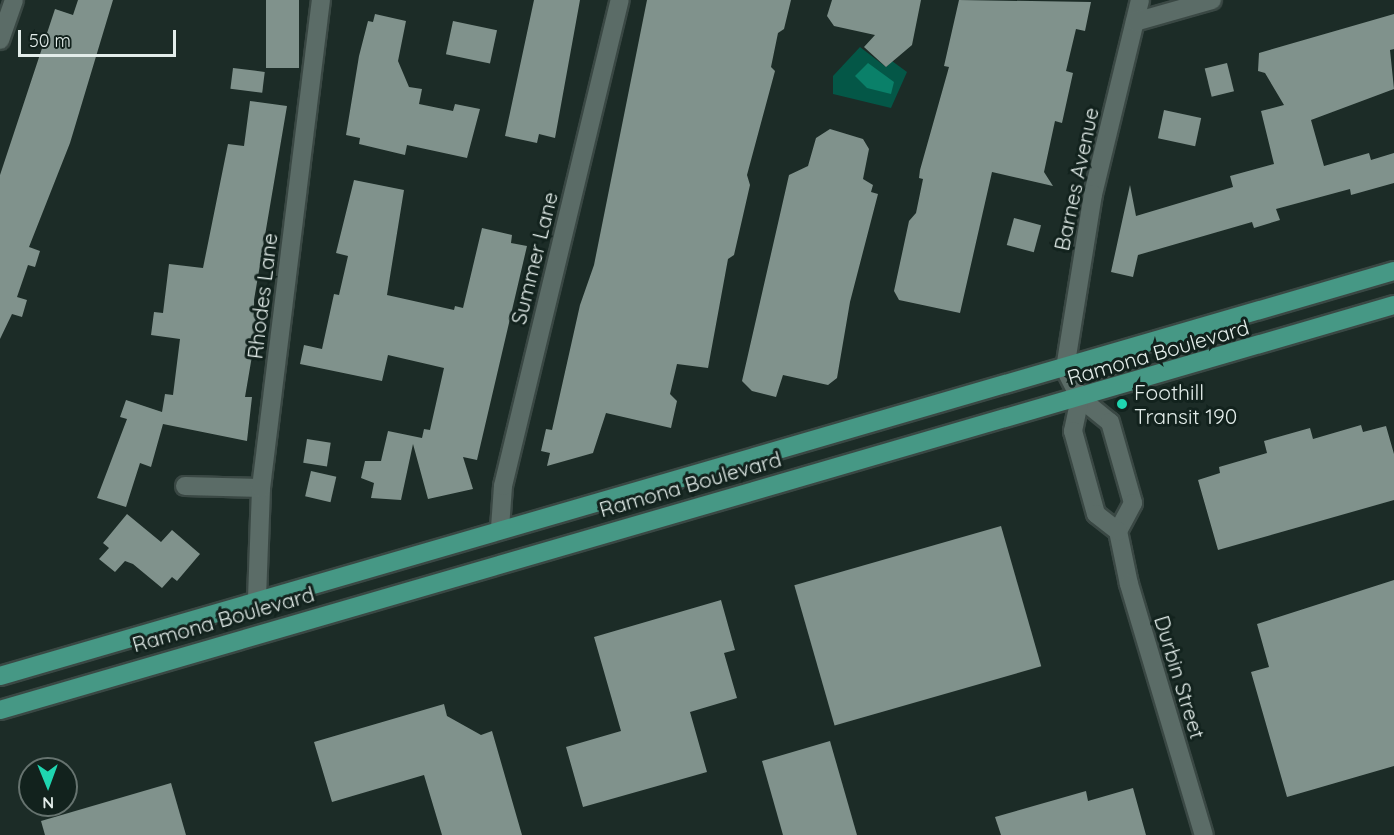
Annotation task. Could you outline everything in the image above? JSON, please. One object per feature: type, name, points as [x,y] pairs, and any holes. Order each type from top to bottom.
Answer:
[{"type":"main road","name":"Ramona Boulevard","points":[[0,676],[257,598],[1065,369],[1394,271]]},
{"type":"main road","name":"Ramona Boulevard","points":[[0,710],[731,495],[1080,398],[1394,305]]},
{"type":"street","points":[[0,40],[14,0]]},
{"type":"street","name":"Rhodes Lane","points":[[257,598],[261,488],[321,0]]},
{"type":"street","name":"Summer Lane","points":[[500,528],[502,486],[620,0]]},
{"type":"street","name":"Barnes Avenue","points":[[1065,369],[1093,194],[1140,0]]},
{"type":"street","points":[[1135,22],[1212,0]]},
{"type":"street","points":[[1065,369],[1080,398],[1110,422],[1133,503],[1118,531],[1096,514],[1073,431],[1080,398]]},
{"type":"street","points":[[185,486],[261,488]]},
{"type":"street","name":"Durbin Street","points":[[1118,531],[1129,584],[1204,835]]},
{"type":"shaded area","points":[[860,47],[886,67],[892,61],[907,72],[891,108],[833,94],[833,76]]},
{"type":"shaded area","points":[[868,63],[894,82],[891,94],[867,88],[855,76]]},
{"type":"building","points":[[78,0],[113,0],[70,143],[29,247],[40,251],[35,267],[28,265],[17,297],[27,300],[22,317],[12,314],[0,339],[0,175],[55,9],[73,15]]},
{"type":"building","points":[[266,0],[299,0],[299,68],[266,68]]},
{"type":"building","points":[[534,0],[580,0],[555,138],[539,134],[537,143],[505,136]]},
{"type":"building","points":[[647,0],[791,0],[784,29],[778,33],[771,67],[775,71],[747,175],[750,185],[734,255],[728,259],[708,368],[677,364],[670,394],[677,401],[671,428],[606,413],[593,453],[547,466],[550,453],[541,451],[546,429],[552,430],[580,305],[594,265]]},
{"type":"building","points":[[832,0],[921,0],[912,45],[886,67],[864,47],[875,35],[834,26],[827,16]]},
{"type":"building","points":[[959,0],[1091,2],[1085,31],[1076,29],[1066,71],[1073,73],[1062,123],[1055,121],[1044,172],[1053,186],[992,172],[960,313],[899,300],[894,291],[909,221],[916,213],[923,179],[919,178],[920,170],[949,67],[944,66]]},
{"type":"building","points":[[375,14],[406,21],[398,61],[409,87],[422,89],[419,104],[453,111],[455,104],[480,109],[467,158],[407,145],[405,155],[359,144],[360,138],[346,135],[359,56],[368,21],[373,22]]},
{"type":"building","points":[[1394,14],[1394,49],[1390,50],[1394,89],[1311,120],[1324,166],[1369,153],[1371,160],[1394,153],[1394,183],[1351,195],[1350,189],[1276,209],[1280,220],[1254,228],[1252,222],[1138,255],[1133,277],[1111,272],[1130,185],[1136,216],[1233,187],[1230,176],[1274,164],[1261,111],[1284,105],[1265,73],[1258,71],[1259,53]]},
{"type":"building","points":[[453,21],[497,30],[490,64],[446,54]]},
{"type":"building","points":[[1227,63],[1234,91],[1212,97],[1205,69]]},
{"type":"building","points":[[233,68],[265,72],[262,93],[230,89]]},
{"type":"building","points":[[250,101],[287,106],[254,300],[254,314],[259,315],[245,397],[252,397],[247,441],[163,424],[151,467],[140,463],[126,507],[97,498],[127,419],[120,417],[126,400],[162,412],[165,394],[173,395],[180,339],[151,335],[154,312],[163,313],[169,264],[203,268],[228,144],[244,146]]},
{"type":"building","points":[[1164,110],[1201,118],[1195,146],[1158,138]]},
{"type":"building","points":[[830,129],[863,139],[869,149],[863,179],[873,185],[871,192],[878,194],[850,302],[837,378],[828,385],[783,375],[776,397],[752,391],[742,381],[789,175],[808,166],[816,138]]},
{"type":"building","points":[[354,180],[404,190],[387,295],[454,310],[455,306],[463,308],[482,228],[512,235],[511,243],[527,246],[477,460],[463,457],[473,489],[428,499],[413,444],[401,500],[371,498],[374,483],[361,478],[365,461],[381,461],[388,431],[422,438],[424,429],[430,430],[444,368],[388,355],[382,381],[300,364],[304,345],[322,349],[334,294],[339,295],[348,256],[336,253]]},
{"type":"building","points":[[1014,218],[1041,225],[1034,252],[1007,245]]},
{"type":"building","points":[[1361,425],[1363,432],[1386,426],[1394,454],[1394,500],[1218,550],[1198,480],[1220,473],[1219,467],[1267,453],[1264,441],[1310,428],[1313,439]]},
{"type":"building","points":[[307,439],[331,443],[327,466],[303,463]]},
{"type":"building","points":[[311,471],[336,477],[330,502],[305,496]]},
{"type":"building","points":[[127,514],[161,542],[172,530],[200,554],[177,581],[172,577],[162,588],[133,564],[125,561],[115,572],[99,559],[109,548],[103,543]]},
{"type":"building","points":[[1001,526],[1041,666],[835,726],[794,585]]},
{"type":"building","points":[[1394,580],[1394,766],[1287,797],[1251,672],[1269,667],[1257,624]]},
{"type":"building","points":[[721,600],[735,650],[724,653],[737,698],[690,712],[707,772],[583,807],[566,747],[621,731],[594,637]]},
{"type":"building","points":[[444,704],[447,716],[481,735],[492,731],[522,835],[442,835],[424,775],[332,802],[314,742]]},
{"type":"building","points":[[830,741],[857,835],[783,835],[762,761]]},
{"type":"building","points":[[171,783],[186,835],[45,835],[41,821],[55,817],[78,817],[78,810]]},
{"type":"building","points":[[1133,788],[1146,835],[1001,835],[995,817],[1086,791],[1088,801]]},
{"type":"place","name":"Foothill Transit 190","points":[[1122,404]]}]
